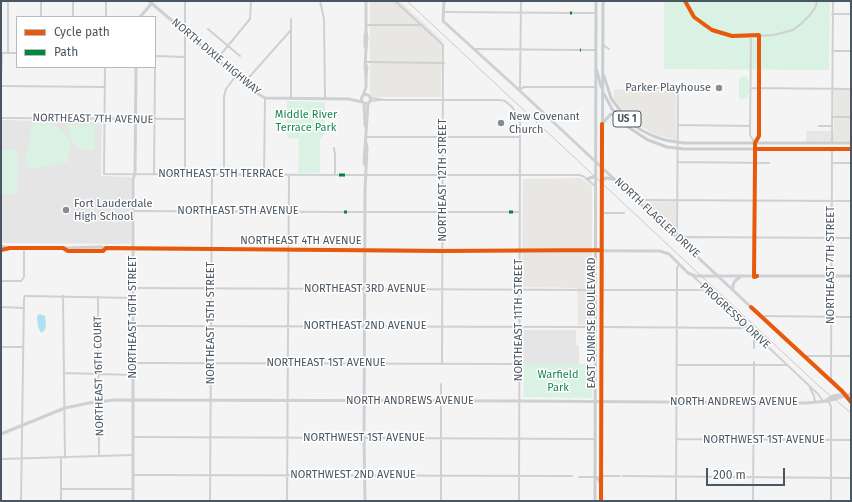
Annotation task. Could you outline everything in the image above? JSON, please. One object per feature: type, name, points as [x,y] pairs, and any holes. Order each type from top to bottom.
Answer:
[{"type":"main road","name":"US 1","points":[[603,1],[602,68],[606,83],[611,98],[620,111],[630,122],[641,130],[653,136],[678,143],[851,143]]},
{"type":"main road","points":[[596,3],[603,13]]},
{"type":"main road","points":[[596,3],[596,62],[602,90]]},
{"type":"main road","name":"EAST SUNRISE BOULEVARD","points":[[595,501],[596,62]]},
{"type":"main road","name":"EAST SUNRISE BOULEVARD","points":[[601,501],[602,68]]},
{"type":"main road","name":"US 1","points":[[602,90],[609,105],[629,129],[642,138],[658,144],[678,148],[851,149]]},
{"type":"main road","points":[[602,124],[610,115],[613,114],[618,117]]},
{"type":"main road","points":[[822,149],[832,143]]},
{"type":"main road","points":[[832,149],[840,143]]},
{"type":"main road","points":[[587,179],[596,176]]},
{"type":"main road","points":[[602,181],[606,178],[614,179]]},
{"type":"main road","points":[[596,187],[602,196]]},
{"type":"main road","points":[[596,319],[598,326],[602,327]]},
{"type":"main road","points":[[596,327],[599,329],[602,336]]},
{"type":"main road","points":[[595,477],[598,478],[601,487]]},
{"type":"street","points":[[8,1],[8,53]]},
{"type":"street","points":[[40,16],[41,1]]},
{"type":"street","points":[[73,1],[73,16]]},
{"type":"street","points":[[106,1],[106,16]]},
{"type":"street","points":[[185,1],[185,174]]},
{"type":"street","points":[[217,59],[250,19],[251,1]]},
{"type":"street","points":[[320,1],[323,8],[324,19],[325,98]]},
{"type":"street","points":[[365,501],[365,212],[367,148],[366,127],[369,100],[365,73],[366,1]]},
{"type":"street","points":[[395,1],[423,25]]},
{"type":"street","points":[[444,1],[444,12],[596,13]]},
{"type":"street","points":[[519,90],[521,1]]},
{"type":"street","points":[[685,1],[694,17],[712,30],[732,36],[759,36],[779,34],[792,30],[810,15],[817,1]]},
{"type":"street","points":[[832,143],[833,1]]},
{"type":"street","points":[[141,16],[151,2]]},
{"type":"street","name":"NORTH DIXIE HIGHWAY","points":[[151,2],[236,77],[264,98]]},
{"type":"street","name":"NORTH FLAGLER DRIVE","points":[[444,12],[443,21],[475,49],[845,394]]},
{"type":"street","points":[[832,14],[851,14]]},
{"type":"street","points":[[291,19],[291,98]]},
{"type":"street","points":[[366,25],[423,25]]},
{"type":"street","name":"NORTHEAST 12TH STREET","points":[[423,25],[444,45],[442,364]]},
{"type":"street","points":[[208,29],[240,56]]},
{"type":"street","points":[[244,83],[291,29]]},
{"type":"street","points":[[751,36],[750,135],[755,143]]},
{"type":"street","points":[[754,277],[755,143],[759,136],[760,88],[759,36]]},
{"type":"street","points":[[602,45],[609,49],[602,50]]},
{"type":"street","points":[[475,49],[596,50]]},
{"type":"street","points":[[832,51],[851,51]]},
{"type":"street","points":[[1,80],[1,53],[16,53]]},
{"type":"street","points":[[156,56],[185,57]]},
{"type":"street","points":[[366,64],[444,63]]},
{"type":"street","points":[[105,68],[105,119]]},
{"type":"street","name":"NORTHEAST 16TH STREET","points":[[133,501],[133,179],[135,174],[136,68]]},
{"type":"street","points":[[154,174],[155,68]]},
{"type":"street","points":[[224,174],[224,96],[226,89],[236,77]]},
{"type":"street","points":[[1,86],[105,87]]},
{"type":"street","points":[[366,87],[363,97],[366,127]]},
{"type":"street","points":[[519,90],[524,87],[595,87]]},
{"type":"street","points":[[636,88],[703,88]]},
{"type":"street","points":[[678,88],[677,200],[679,239],[683,237],[851,238]]},
{"type":"street","points":[[751,88],[851,88]]},
{"type":"street","points":[[264,175],[264,98],[353,99],[363,97],[369,100]]},
{"type":"street","points":[[353,99],[363,102],[369,100],[443,100]]},
{"type":"street","name":"NORTHEAST 11TH STREET","points":[[443,100],[500,100],[512,107],[520,119],[519,501]]},
{"type":"street","points":[[832,117],[851,117]]},
{"type":"street","name":"NORTHEAST 7TH AVENUE","points":[[1,118],[185,119]]},
{"type":"street","name":"NORTHEAST 5TH TERRACE","points":[[105,119],[104,174],[339,175]]},
{"type":"street","points":[[678,125],[750,126]]},
{"type":"street","points":[[819,126],[832,126]]},
{"type":"street","points":[[366,137],[520,137]]},
{"type":"street","points":[[334,148],[335,175]]},
{"type":"street","name":"NORTHEAST 7TH STREET","points":[[830,381],[832,149]]},
{"type":"street","points":[[677,162],[769,163]]},
{"type":"street","points":[[832,163],[851,163]]},
{"type":"street","name":"NORTHEAST 15TH STREET","points":[[210,501],[212,174]]},
{"type":"street","points":[[287,501],[289,175]]},
{"type":"street","points":[[346,175],[579,175],[587,179],[596,187]]},
{"type":"street","points":[[637,200],[851,201]]},
{"type":"street","name":"NORTHEAST 5TH AVENUE","points":[[133,211],[509,212]]},
{"type":"street","points":[[513,212],[520,212]]},
{"type":"street","points":[[602,213],[624,213]]},
{"type":"street","points":[[1,246],[10,248]]},
{"type":"street","name":"NORTHEAST 4TH AVENUE","points":[[1,250],[10,248],[63,248],[68,251],[103,251],[106,248],[365,251],[660,251]]},
{"type":"street","points":[[1,281],[21,281],[24,277],[24,248]]},
{"type":"street","name":"PROGRESSO DRIVE","points":[[660,251],[669,254],[825,401]]},
{"type":"street","points":[[676,501],[677,268],[679,264]]},
{"type":"street","points":[[692,275],[754,277],[851,276]]},
{"type":"street","points":[[733,290],[735,281],[740,276]]},
{"type":"street","name":"NORTHEAST 3RD AVENUE","points":[[134,288],[596,290]]},
{"type":"street","points":[[602,290],[702,290],[706,288]]},
{"type":"street","points":[[21,501],[25,296],[133,298]]},
{"type":"street","points":[[64,296],[65,458]]},
{"type":"street","name":"NORTHEAST 16TH COURT","points":[[98,297],[100,456]]},
{"type":"street","points":[[2,307],[24,308]]},
{"type":"street","points":[[761,316],[851,316]]},
{"type":"street","name":"NORTHEAST 2ND AVENUE","points":[[134,326],[596,327]]},
{"type":"street","points":[[602,327],[741,328],[746,326]]},
{"type":"street","points":[[754,334],[754,348]]},
{"type":"street","points":[[1,347],[23,347]]},
{"type":"street","points":[[804,356],[851,356]]},
{"type":"street","name":"NORTHEAST 1ST AVENUE","points":[[133,362],[519,364]]},
{"type":"street","points":[[677,365],[754,363],[786,365]]},
{"type":"street","points":[[754,363],[754,501]]},
{"type":"street","points":[[64,373],[133,375]]},
{"type":"street","points":[[441,384],[441,501]]},
{"type":"street","points":[[835,384],[839,394]]},
{"type":"street","name":"PROGRESSO DRIVE","points":[[809,386],[815,402]]},
{"type":"street","name":"NORTH ANDREWS AVENUE","points":[[825,401],[828,398],[839,394],[850,394]]},
{"type":"street","name":"NORTH ANDREWS AVENUE","points":[[1,434],[22,424],[65,408],[99,402],[133,400],[815,402],[825,401],[845,394]]},
{"type":"street","points":[[825,401],[831,406],[831,501]]},
{"type":"street","name":"NORTHWEST 1ST AVENUE","points":[[134,437],[595,439]]},
{"type":"street","name":"NORTHWEST 1ST AVENUE","points":[[677,439],[851,440]]},
{"type":"street","points":[[1,459],[134,455]]},
{"type":"street","points":[[61,458],[61,501]]},
{"type":"street","name":"NORTHWEST 2ND AVENUE","points":[[134,475],[572,476]]},
{"type":"street","points":[[579,476],[595,477]]},
{"type":"street","points":[[602,476],[620,476]]},
{"type":"street","points":[[623,476],[851,478]]},
{"type":"street","points":[[61,489],[133,489]]},
{"type":"shaded area","points":[[370,1],[400,1],[442,40],[441,97],[372,97],[370,94]]},
{"type":"shaded area","points":[[614,89],[676,91],[676,140],[654,134],[633,121],[614,98]]},
{"type":"shaded area","points":[[834,90],[851,90],[851,141],[806,142],[806,131],[834,131]]},
{"type":"shaded area","name":"Fort Lauderdale High School","points":[[1,120],[102,122],[101,176],[131,177],[131,244],[1,243]]},
{"type":"shaded area","points":[[581,178],[592,186],[592,325],[578,325],[577,288],[522,287],[523,179]]},
{"type":"shaded area","points":[[676,201],[676,235],[642,202]]},
{"type":"shaded area","points":[[523,330],[576,330],[576,345],[579,346],[579,364],[523,364]]},
{"type":"green space","points":[[664,1],[830,1],[829,70],[664,69]]},
{"type":"green space","points":[[745,76],[749,81],[749,94],[747,98],[741,100],[739,98],[739,79]]},
{"type":"green space","name":"Middle River Terrace Park","points":[[287,101],[325,102],[325,133],[320,139],[320,173],[298,173],[299,139],[287,138]]},
{"type":"green space","points":[[40,123],[55,126],[61,129],[67,136],[70,144],[68,162],[31,169],[26,164],[32,126]]},
{"type":"green space","points":[[68,125],[93,125],[95,127],[95,150],[86,151],[75,146],[69,137]]},
{"type":"green space","points":[[1,150],[18,150],[17,194],[1,194]]},
{"type":"green space","name":"Warfield Park","points":[[523,364],[592,364],[592,398],[524,397]]},
{"type":"water","points":[[40,314],[45,316],[46,324],[45,330],[41,333],[38,327],[37,317]]},
{"type":"railway","points":[[407,1],[820,387],[851,413]]},
{"type":"marked path","points":[[339,175],[346,175]]},
{"type":"cycle path","points":[[685,1],[694,17],[712,30],[732,36],[759,35],[759,136],[755,143],[754,277],[757,276]]},
{"type":"cycle path","points":[[601,501],[602,124]]},
{"type":"cycle path","points":[[755,149],[851,149]]},
{"type":"cycle path","points":[[1,250],[10,248],[63,248],[68,251],[103,251],[106,248],[442,251],[602,250]]},
{"type":"cycle path","points":[[751,307],[842,391],[851,402]]},
{"type":"place","name":"Parker Playhouse","points":[[719,88]]},
{"type":"place","name":"New Covenant Church","points":[[501,123]]},
{"type":"place","name":"Fort Lauderdale High School","points":[[66,210]]}]
